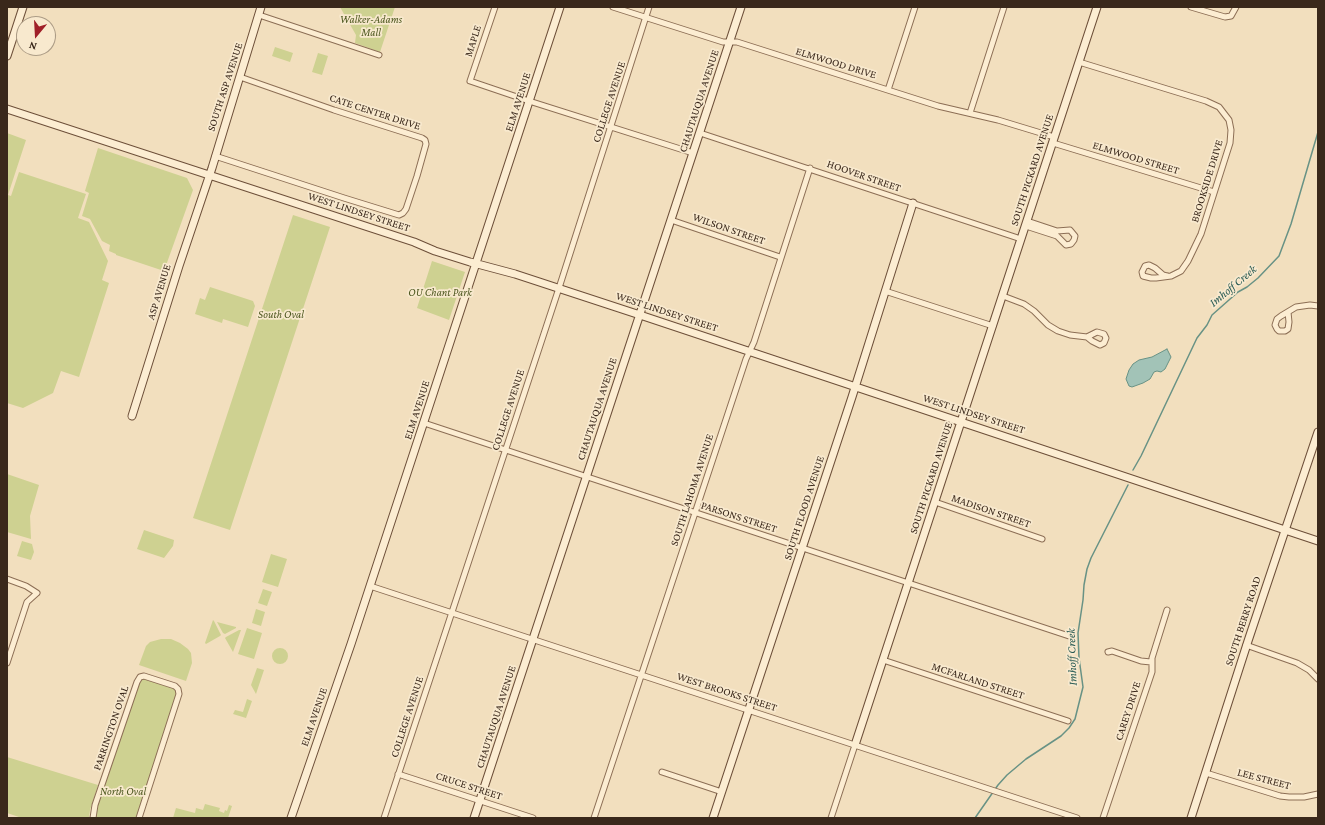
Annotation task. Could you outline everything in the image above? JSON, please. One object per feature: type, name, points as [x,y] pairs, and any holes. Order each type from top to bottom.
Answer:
[{"type":"street","points":[[7,56],[23,7]]},
{"type":"street","name":"SOUTH ASP AVENUE","points":[[209,175],[262,7]]},
{"type":"street","name":"MAPLE","points":[[494,7],[470,81],[529,101]]},
{"type":"street","name":"ELM AVENUE","points":[[291,818],[370,586],[560,7]]},
{"type":"street","name":"ELMWOOD DRIVE","points":[[613,7],[723,42],[737,42],[938,106],[1014,124],[1053,140]]},
{"type":"street","name":"COLLEGE AVENUE","points":[[384,818],[559,288],[649,7]]},
{"type":"street","name":"CHAUTAUQUA AVENUE","points":[[474,818],[741,7]]},
{"type":"street","points":[[888,90],[916,7]]},
{"type":"street","points":[[970,114],[1004,7]]},
{"type":"street","name":"SOUTH PICKARD AVENUE","points":[[831,818],[1097,7]]},
{"type":"street","points":[[1191,7],[1225,17],[1231,16],[1236,7]]},
{"type":"street","points":[[259,15],[379,55]]},
{"type":"street","name":"BROOKSIDE DRIVE","points":[[1079,62],[1206,100],[1219,107],[1229,120],[1231,136],[1223,166],[1193,252],[1181,271],[1167,276]]},
{"type":"street","name":"CATE CENTER DRIVE","points":[[215,156],[399,215],[403,213],[406,208],[426,148],[425,140],[416,135],[334,110],[240,77]]},
{"type":"street","points":[[529,101],[693,153]]},
{"type":"street","name":"WEST LINDSEY STREET","points":[[7,109],[414,242],[435,251],[559,288],[962,421],[1318,541]]},
{"type":"street","name":"HOOVER STREET","points":[[700,133],[810,168],[1021,239]]},
{"type":"street","name":"ELMWOOD STREET","points":[[1053,140],[1214,192]]},
{"type":"street","name":"SOUTH LAHOMA AVENUE","points":[[594,818],[749,351],[754,342],[780,257],[810,168]]},
{"type":"street","name":"ASP AVENUE","points":[[132,416],[209,175]]},
{"type":"street","name":"SOUTH FLOOD AVENUE","points":[[713,818],[913,203]]},
{"type":"street","name":"WILSON STREET","points":[[671,220],[780,257]]},
{"type":"street","points":[[1027,223],[1057,231],[1070,230],[1075,236],[1074,240],[1071,244],[1066,244],[1057,236],[1027,223]]},
{"type":"street","points":[[885,292],[993,326]]},
{"type":"street","points":[[1003,296],[1018,301],[1030,308],[1053,328],[1070,335],[1087,337]]},
{"type":"street","points":[[1288,312],[1303,305],[1318,306]]},
{"type":"street","name":"PARSONS STREET","points":[[424,423],[1072,637]]},
{"type":"street","name":"SOUTH BERRY ROAD","points":[[1191,818],[1246,645],[1318,432]]},
{"type":"street","name":"MADISON STREET","points":[[935,502],[1042,539]]},
{"type":"street","points":[[7,579],[26,586],[37,593],[27,602],[7,663]]},
{"type":"street","name":"WEST BROOKS STREET","points":[[370,586],[1077,818]]},
{"type":"street","name":"CAREY DRIVE","points":[[1103,818],[1152,672],[1151,662],[1153,653],[1168,610]]},
{"type":"street","points":[[1246,645],[1297,663],[1309,670],[1318,679]]},
{"type":"street","points":[[1108,652],[1112,651],[1141,661],[1151,662]]},
{"type":"street","name":"MCFARLAND STREET","points":[[883,660],[1068,721]]},
{"type":"street","name":"PARRINGTON OVAL","points":[[93,818],[95,805],[137,682],[140,677],[144,676],[175,686],[178,689],[179,694],[138,818]]},
{"type":"street","points":[[662,772],[722,792]]},
{"type":"street","name":"LEE STREET","points":[[1206,773],[1280,796],[1304,797],[1318,794]]},
{"type":"street","name":"CRUCE STREET","points":[[398,774],[533,818]]},
{"type":"green space","name":"Walker-Adams Mall","points":[[340,7],[395,7],[380,52],[355,43],[356,35]]},
{"type":"green space","points":[[275,47],[293,53],[290,62],[272,56]]},
{"type":"green space","points":[[318,53],[328,56],[322,75],[312,72]]},
{"type":"green space","points":[[7,133],[26,140],[8,195],[11,196],[19,172],[86,194],[78,218],[89,222],[108,261],[102,280],[109,283],[79,377],[61,371],[53,393],[23,408],[7,403]]},
{"type":"green space","points":[[98,148],[187,178],[193,190],[164,271],[116,255],[109,251],[110,245],[102,241],[90,219],[82,216],[89,193],[85,191]]},
{"type":"green space","name":"South Oval","points":[[293,215],[330,227],[230,530],[193,518]]},
{"type":"green space","name":"OU Chant Park","points":[[432,261],[465,272],[449,320],[417,308]]},
{"type":"green space","points":[[210,287],[253,301],[255,306],[248,327],[223,319],[222,323],[195,314],[200,298],[205,300]]},
{"type":"green space","points":[[7,474],[39,485],[30,516],[31,539],[7,532]]},
{"type":"green space","points":[[144,530],[174,540],[173,546],[164,558],[137,549]]},
{"type":"green space","points":[[22,541],[32,544],[34,552],[31,560],[17,556]]},
{"type":"green space","points":[[271,554],[287,559],[278,587],[262,582]]},
{"type":"green space","points":[[263,589],[272,592],[267,606],[258,603]]},
{"type":"green space","points":[[256,609],[265,612],[261,626],[252,623]]},
{"type":"green space","points":[[213,620],[221,635],[206,644],[205,643]]},
{"type":"green space","points":[[217,622],[236,627],[236,628],[225,634]]},
{"type":"green space","points":[[247,628],[262,633],[254,659],[238,654]]},
{"type":"green space","points":[[241,630],[233,652],[225,638]]},
{"type":"green space","points":[[161,639],[171,639],[180,643],[191,653],[192,663],[186,681],[139,665],[146,646],[150,642]]},
{"type":"green space","points":[[277,648],[283,648],[288,653],[286,662],[283,664],[277,664],[272,659],[272,653]]},
{"type":"green space","points":[[257,668],[264,670],[256,694],[251,685]]},
{"type":"green space","name":"North Oval","points":[[140,677],[175,686],[179,691],[139,818],[93,818],[94,811]]},
{"type":"green space","points":[[247,699],[252,701],[246,718],[233,714],[235,710],[243,712]]},
{"type":"green space","points":[[7,757],[98,785],[89,818],[22,818],[7,813]]},
{"type":"green space","points":[[205,804],[220,808],[219,811],[224,813],[225,810],[227,811],[229,805],[232,806],[228,818],[173,818],[176,808],[195,813],[196,808],[203,810]]},
{"type":"water","points":[[1167,349],[1171,357],[1165,369],[1161,372],[1154,372],[1150,379],[1143,383],[1132,387],[1129,386],[1126,379],[1133,364],[1139,360],[1152,357]]},
{"type":"waterway","name":"Imhoff Creek","points":[[1133,470],[1197,338],[1207,325],[1212,315],[1238,292],[1258,278],[1279,256],[1291,224],[1318,132]]},
{"type":"waterway","name":"Imhoff Creek","points":[[975,818],[998,785],[1007,775],[1026,759],[1061,736],[1075,719],[1083,687],[1079,658],[1078,633],[1087,569],[1091,558],[1128,485]]}]
